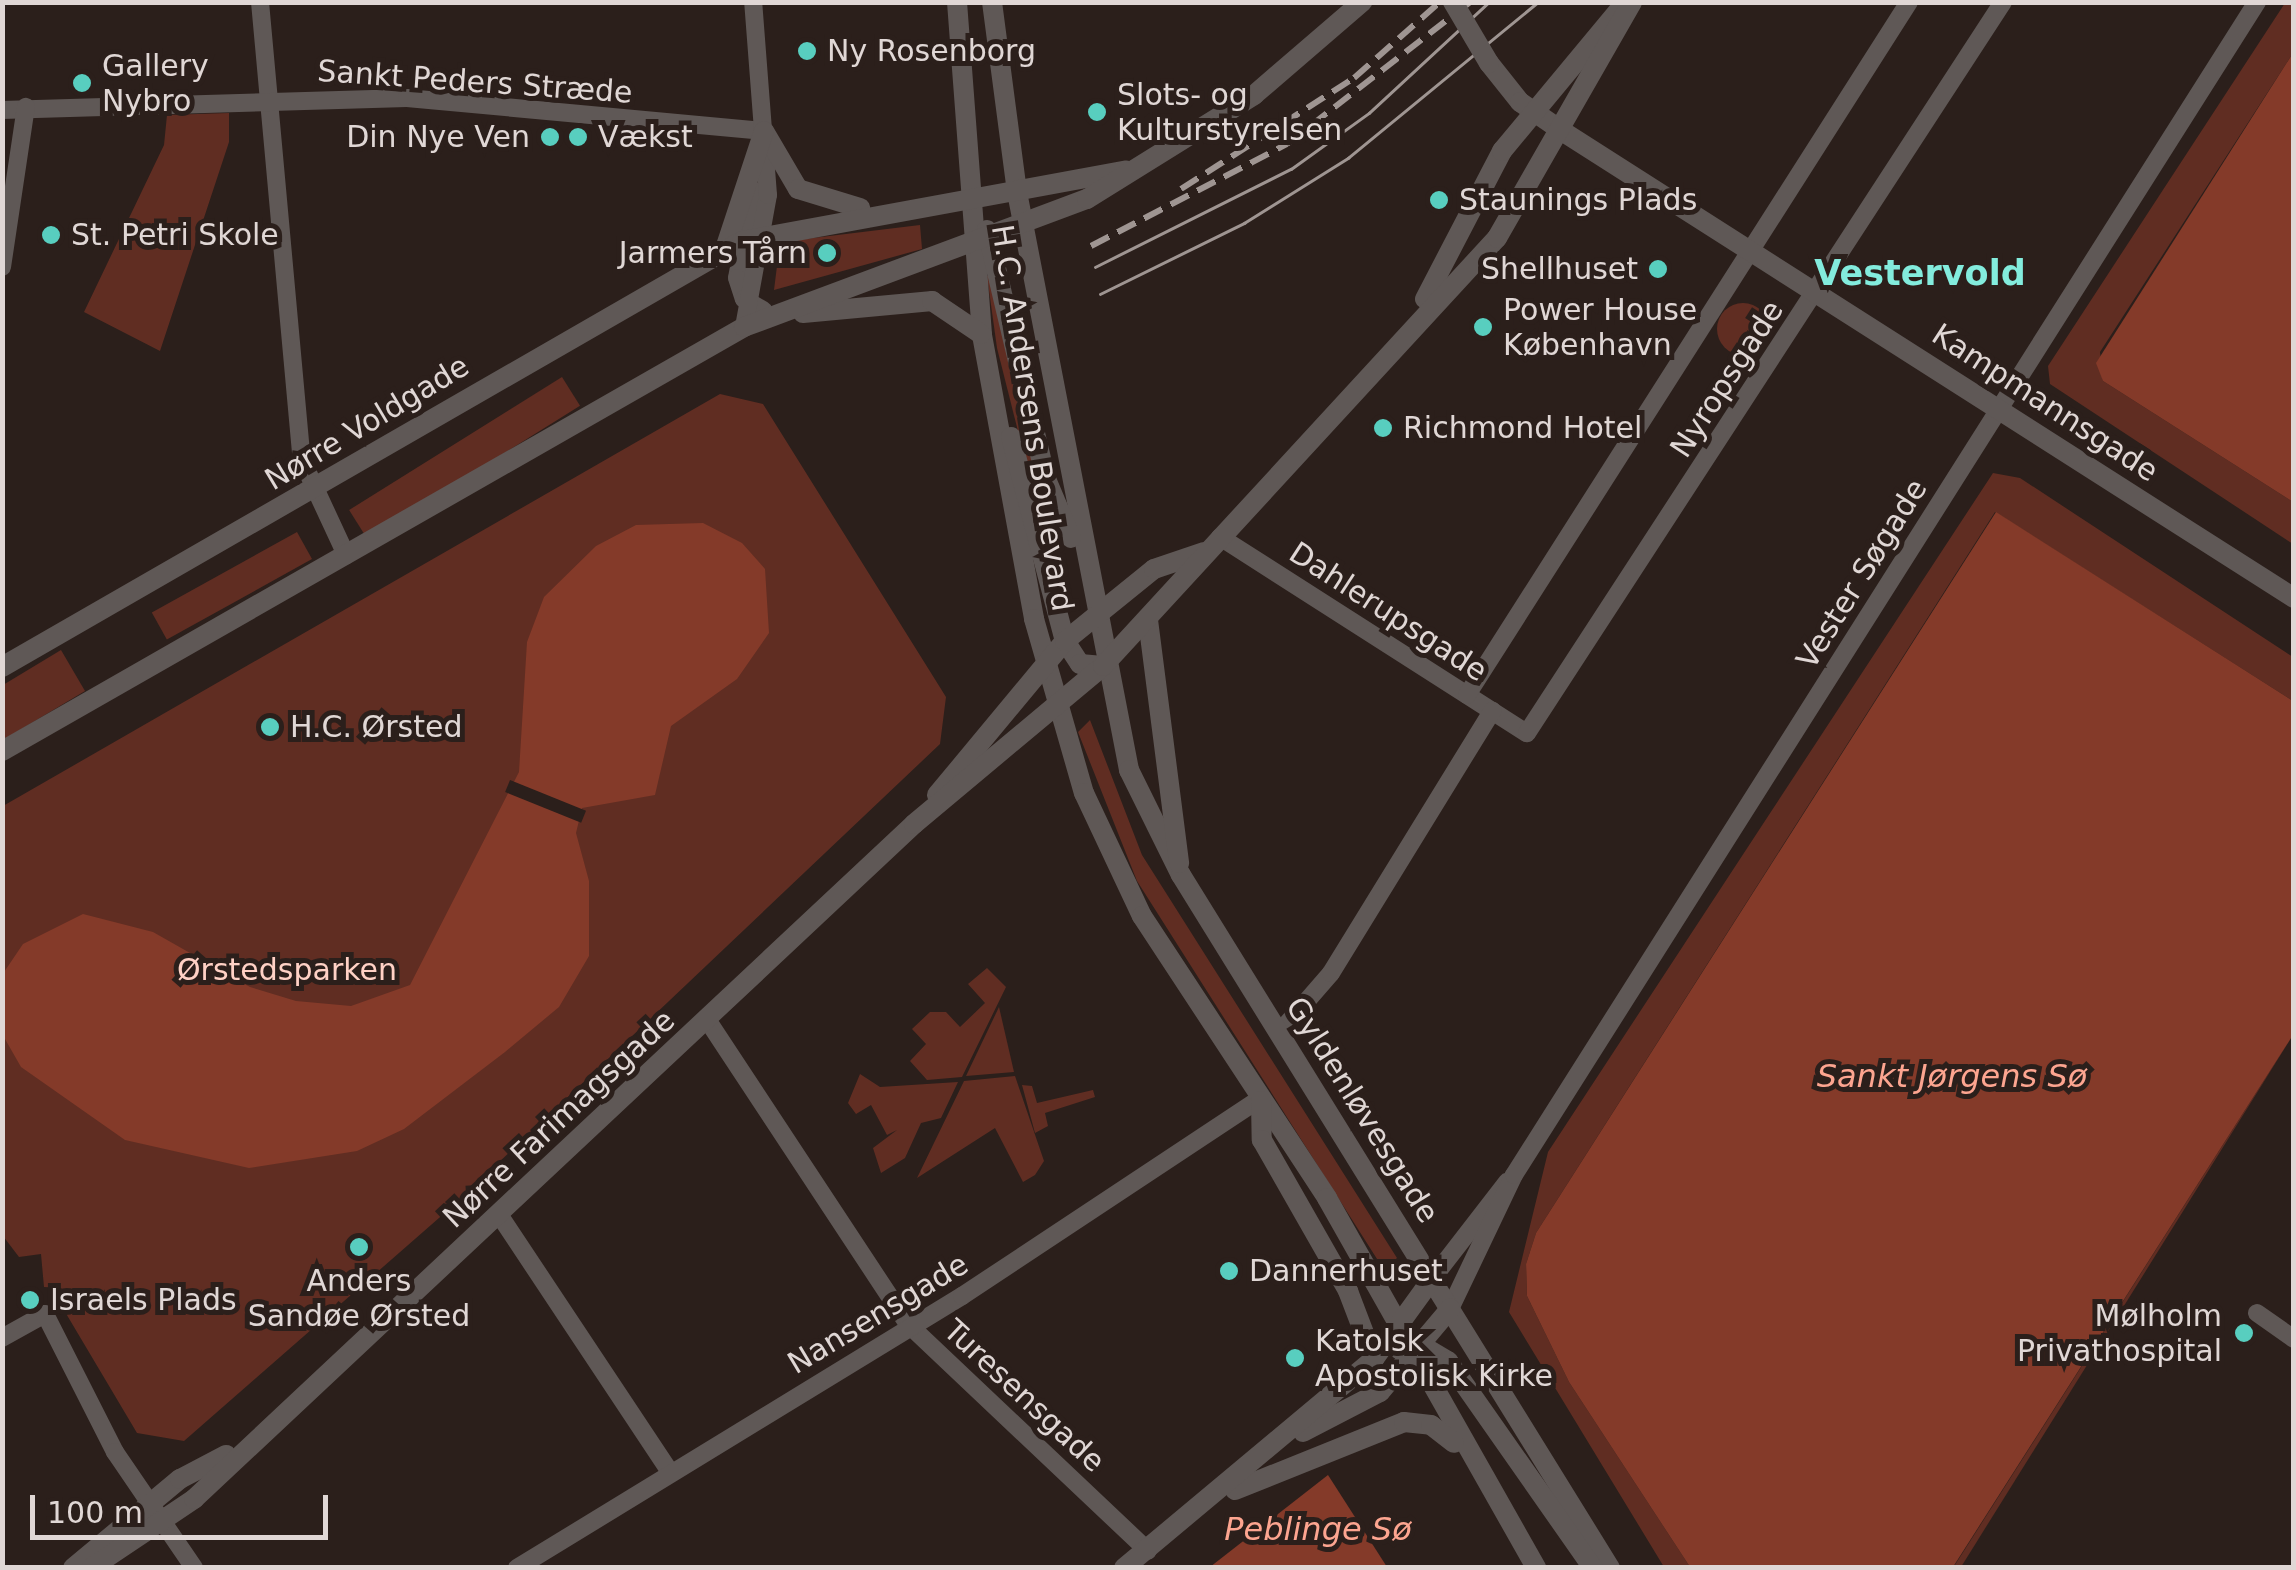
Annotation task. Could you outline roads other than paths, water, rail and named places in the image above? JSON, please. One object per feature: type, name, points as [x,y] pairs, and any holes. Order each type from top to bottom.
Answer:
[{"type":"street","points":[[260,2],[309,491],[346,555]]},
{"type":"street","points":[[752,318],[764,234],[764,130],[753,2]]},
{"type":"street","name":"H.C. Andersens Boulevard","points":[[958,2],[970,246],[982,334],[1057,708]]},
{"type":"street","name":"H.C. Andersens Boulevard","points":[[992,2],[1017,192],[1103,666]]},
{"type":"street","points":[[786,314],[970,246],[990,234],[1024,227],[1134,169],[1254,95],[1362,2]]},
{"type":"street","name":"Kampmannsgade","points":[[1452,2],[1489,63],[1530,110],[2294,598]]},
{"type":"street","points":[[1417,314],[1530,110],[1630,2]]},
{"type":"street","points":[[1417,314],[1496,238],[1562,131],[1630,2]]},
{"type":"street","name":"Nyropsgade","points":[[1467,695],[1909,2]]},
{"type":"street","name":"Nyropsgade","points":[[1527,733],[2003,2]]},
{"type":"street","name":"Vester Søgade","points":[[1432,1279],[1514,1175],[2257,2]]},
{"type":"street","name":"Sankt Peders Stræde","points":[[2,110],[267,98],[407,98],[764,130]]},
{"type":"street","points":[[2,268],[26,108]]},
{"type":"street","points":[[764,130],[778,166],[808,196],[902,213]]},
{"type":"street","points":[[752,318],[739,289],[733,247],[764,130]]},
{"type":"street","name":"Nørre Voldgade","points":[[2,667],[733,247],[764,234],[942,207],[968,208],[1017,192],[1134,169]]},
{"type":"street","points":[[990,234],[1017,192]]},
{"type":"street","points":[[968,208],[990,234],[1046,479],[1086,575]]},
{"type":"street","points":[[2,751],[752,318],[932,300],[982,334]]},
{"type":"street","name":"Nørre Farimagsgade","points":[[92,1568],[164,1522],[237,1449],[500,1216],[914,824],[1103,666],[1417,314]]},
{"type":"street","points":[[990,380],[1029,488],[1064,641],[1080,664],[1103,666]]},
{"type":"street","name":"Nørre Farimagsgade","points":[[914,824],[1064,641],[1154,569],[1212,544]]},
{"type":"street","name":"Dahlerupsgade","points":[[1212,544],[1527,733]]},
{"type":"street","points":[[1148,619],[1180,875]]},
{"type":"street","name":"Gyldenløvesgade","points":[[1103,666],[1129,770],[1180,875],[1610,1568]]},
{"type":"street","points":[[1057,708],[1119,874],[1413,1345],[1472,1463],[1536,1568]]},
{"type":"street","points":[[1279,1033],[1331,973],[1492,711]]},
{"type":"street","name":"Turesensgade","points":[[708,1021],[908,1324],[1148,1551]]},
{"type":"street","points":[[1261,1098],[1262,1140],[1348,1291],[1374,1359]]},
{"type":"street","name":"Nansensgade","points":[[518,1568],[1156,1168],[1261,1098]]},
{"type":"street","name":"Vester Søgade","points":[[1450,1309],[1514,1175]]},
{"type":"street","points":[[500,1216],[670,1472]]},
{"type":"street","points":[[1413,1345],[1432,1279]]},
{"type":"street","points":[[1288,1439],[1358,1406],[1450,1309]]},
{"type":"street","points":[[2257,1313],[2294,1339]]},
{"type":"street","points":[[2,1338],[45,1314],[150,1501],[194,1568]]},
{"type":"street","points":[[1124,1568],[1288,1439],[1374,1359],[1413,1345],[1448,1360],[1593,1568]]},
{"type":"street","points":[[1218,1496],[1404,1422],[1442,1430],[1472,1463]]},
{"type":"street","name":"Nørre Farimagsgade","points":[[73,1568],[150,1501],[237,1449]]},
{"type":"water","points":[[2293,53],[2293,502],[2103,381],[2096,363]]},
{"type":"water","name":"Sankt Jørgens Sø","points":[[1996,512],[2293,701],[2293,1035],[1953,1567],[1690,1567],[1569,1382],[1527,1296],[1526,1264],[1536,1233]]},
{"type":"water","points":[[703,523],[742,543],[765,569],[769,633],[737,679],[671,726],[655,795],[582,808],[576,833],[589,881],[589,956],[559,1007],[505,1052],[404,1129],[357,1151],[249,1168],[125,1140],[21,1067],[5,1039],[2,975],[23,944],[83,914],[153,932],[250,987],[296,1001],[351,1006],[410,985],[519,772],[527,642],[544,597],[596,546],[636,525]]},
{"type":"water","name":"Peblinge Sø","points":[[1328,1475],[1387,1567],[1210,1567]]},
{"type":"tram line","points":[[1095,267],[1291,169],[1369,113],[1489,2]]},
{"type":"tram line","points":[[1100,294],[1244,223],[1348,158],[1538,2]]},
{"type":"railway","points":[[1181,189],[1354,78],[1440,2]]},
{"type":"railway","points":[[1091,246],[1287,144],[1470,2]]},
{"type":"place","name":"Ny Rosenborg","points":[[807,51]]},
{"type":"place","name":"Gallery Nybro","points":[[82,83]]},
{"type":"place","name":"Slots- og Kulturstyrelsen","points":[[1097,112]]},
{"type":"place","name":"Din Nye Ven","points":[[550,137]]},
{"type":"place","name":"Vækst","points":[[578,137]]},
{"type":"place","name":"Staunings Plads","points":[[1439,200]]},
{"type":"place","name":"St. Petri Skole","points":[[51,235]]},
{"type":"place","name":"Jarmers Tårn","points":[[827,253]]},
{"type":"place","name":"Shellhuset","points":[[1658,269]]},
{"type":"place","name":"Power House København","points":[[1483,327]]},
{"type":"place","name":"Richmond Hotel","points":[[1383,428]]},
{"type":"place","name":"H.C. Ørsted","points":[[270,727]]},
{"type":"place","name":"Anders Sandøe Ørsted","points":[[359,1247]]},
{"type":"place","name":"Dannerhuset","points":[[1229,1271]]},
{"type":"place","name":"Israels Plads","points":[[30,1300]]},
{"type":"place","name":"Mølholm Privathospital","points":[[2244,1333]]},
{"type":"place","name":"Katolsk Apostolisk Kirke","points":[[1295,1358]]},
{"type":"district","name":"Vestervold","points":[[1920,273]]},
{"type":"park label","name":"Ørstedsparken","points":[[287,970]]}]
